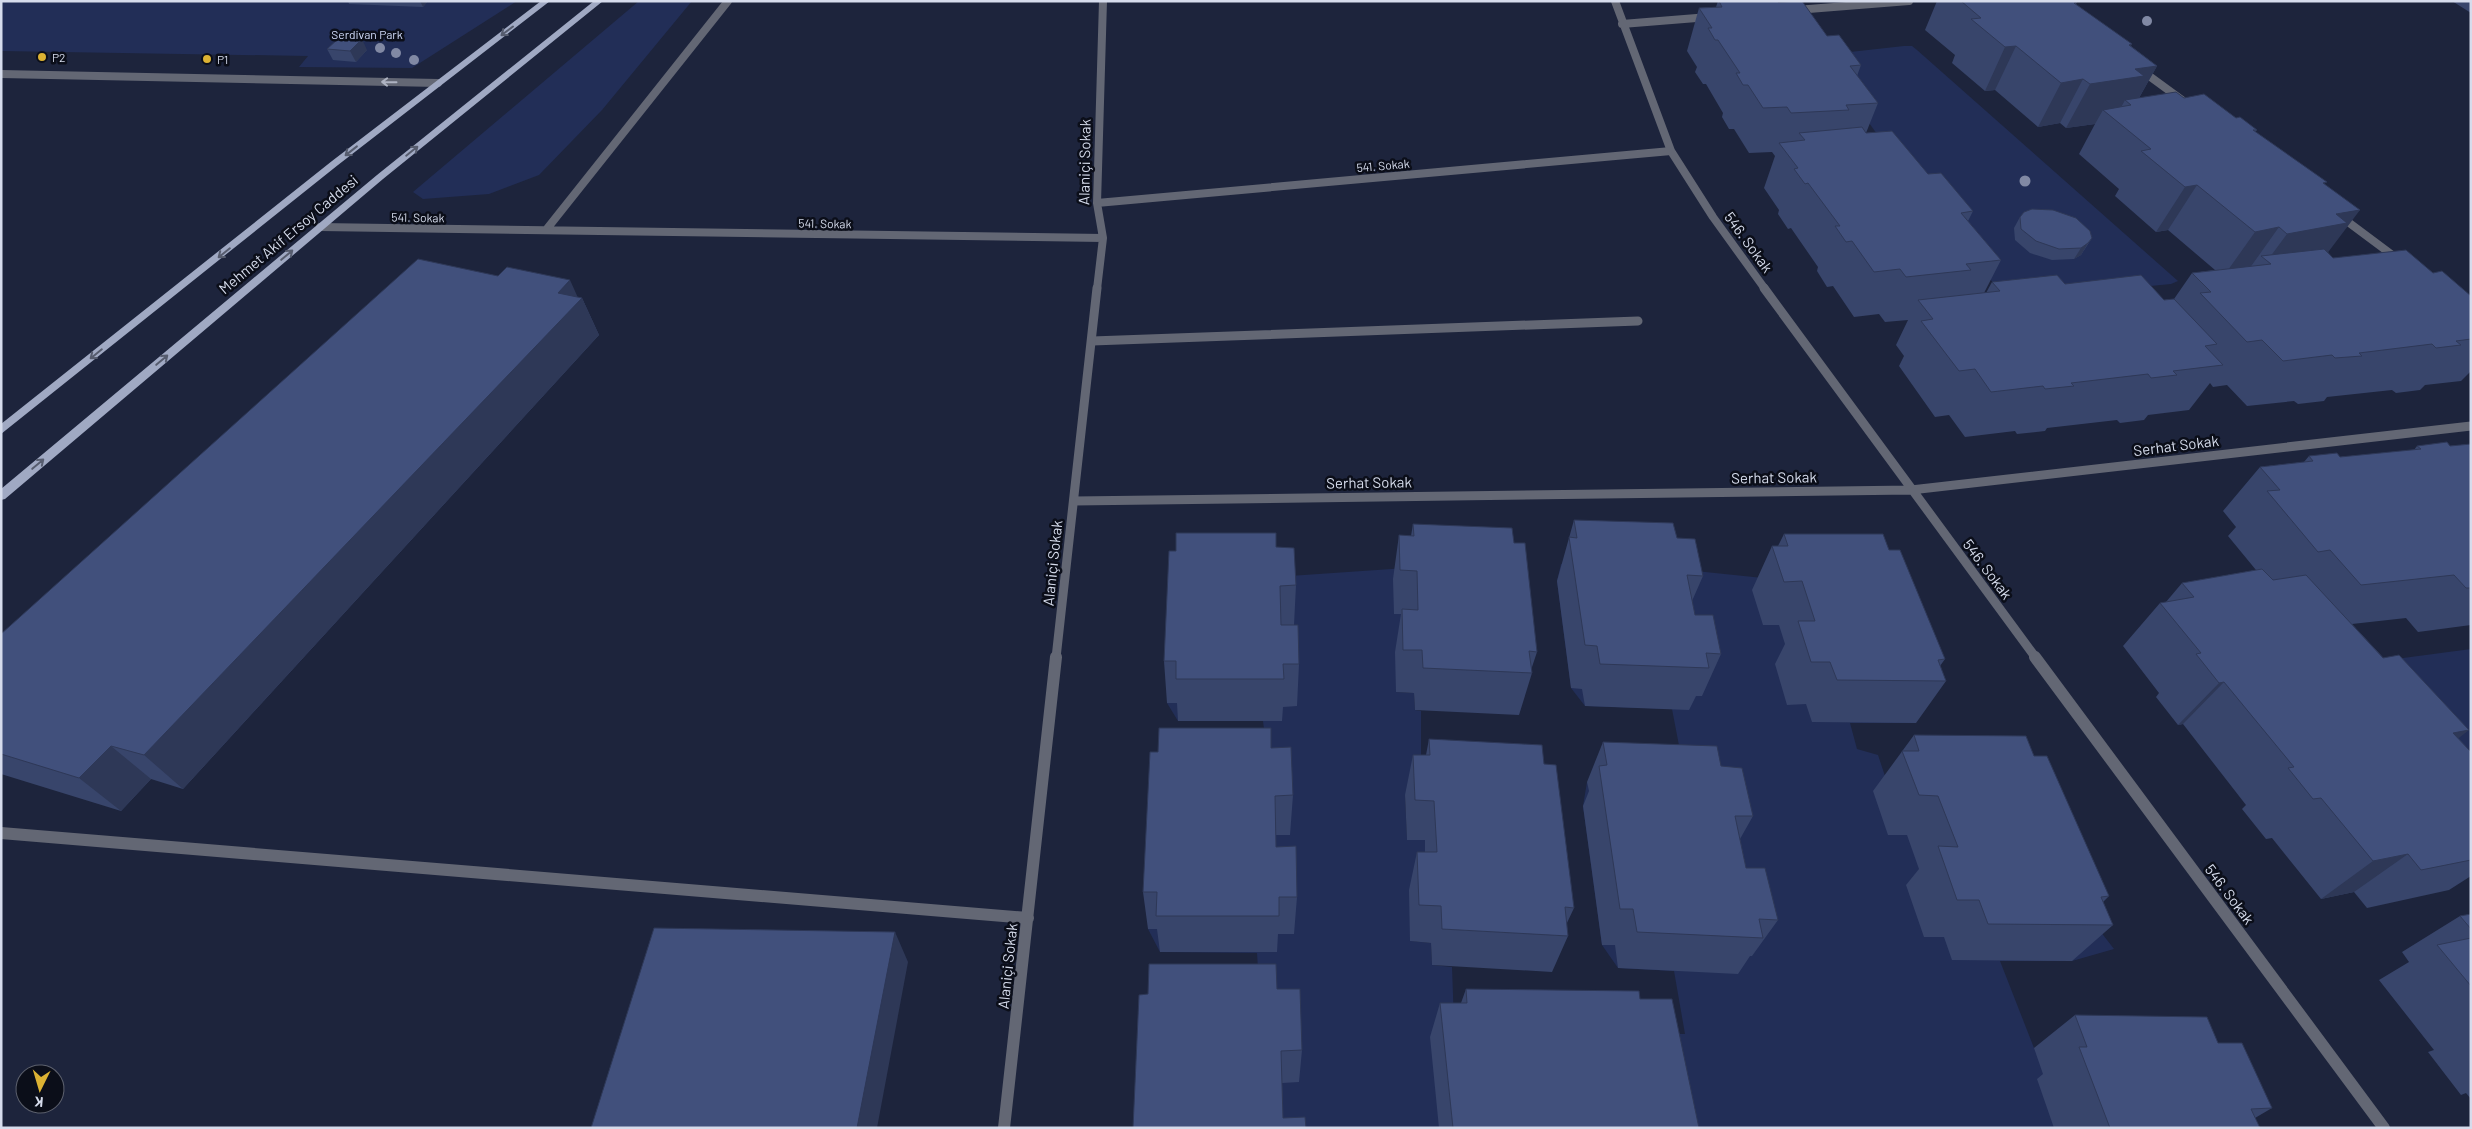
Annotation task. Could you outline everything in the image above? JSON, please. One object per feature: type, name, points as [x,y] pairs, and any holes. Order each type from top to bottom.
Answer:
[{"type":"main road","name":"Mehmet Akif Ersoy Caddesi","points":[[1,430],[438,83],[546,1]]},
{"type":"main road","name":"Mehmet Akif Ersoy Caddesi","points":[[1,496],[320,227],[599,1]]},
{"type":"street","points":[[546,230],[728,1]]},
{"type":"street","name":"Alaniçi Sokak","points":[[1004,1128],[1103,238],[1097,203],[1103,1]]},
{"type":"street","name":"546. Sokak","points":[[1615,1],[1671,151],[1718,225],[1911,490],[2384,1128]]},
{"type":"street","points":[[1790,11],[1909,1]]},
{"type":"street","points":[[1622,24],[1721,16]]},
{"type":"street","points":[[2135,66],[2191,107]]},
{"type":"street","points":[[1,74],[438,83]]},
{"type":"street","name":"541. Sokak","points":[[1097,203],[1671,151]]},
{"type":"street","points":[[2335,212],[2407,265]]},
{"type":"street","name":"541. Sokak","points":[[320,227],[1103,238]]},
{"type":"street","points":[[1092,340],[1638,321]]},
{"type":"street","name":"Serhat Sokak","points":[[1074,501],[1911,490],[2471,426]]},
{"type":"street","points":[[1,834],[1028,918]]},
{"type":"green space","name":"Serdivan Park","points":[[1,1],[517,1],[412,68],[299,67],[308,56],[1,51]]},
{"type":"green space","points":[[639,1],[692,1],[602,110],[539,175],[489,194],[423,199],[413,192]]},
{"type":"green space","points":[[1912,46],[1917,50],[2178,281],[2171,284],[2016,299],[2003,295],[1906,175],[1867,120],[1832,54]]},
{"type":"green space","points":[[1561,564],[1657,567],[1763,578],[1916,702],[1916,723],[1850,723],[1857,749],[1878,755],[1885,776],[2066,887],[2114,949],[2072,961],[2000,961],[2034,1048],[2159,1051],[2255,1128],[1140,1128],[1260,999],[1257,953],[1160,952],[1148,929],[1154,793],[1269,769],[1263,721],[1178,721],[1167,703],[1172,595],[1275,577],[1406,568],[1410,615],[1396,692],[1414,693],[1415,710],[1421,711],[1421,780],[1405,795],[1407,839],[1425,840],[1428,890],[1411,941],[1431,943],[1432,965],[1452,967],[1454,1023],[1621,1033],[1685,1034],[1674,971],[1618,968],[1602,945],[1583,806],[1587,782],[1687,787],[1672,709],[1585,706],[1571,688],[1557,581]]},
{"type":"green space","points":[[2471,649],[2471,806],[2358,664]]},
{"type":"building","points":[[1719,1],[1802,1],[1827,36],[1839,35],[1861,65],[1850,66],[1878,103],[1846,105],[1849,110],[1791,113],[1787,107],[1763,108],[1748,85],[1743,85],[1736,73],[1740,73],[1718,40],[1715,40],[1708,28],[1712,28],[1699,8],[1722,7]]},
{"type":"building","points":[[1961,1],[2075,1],[2077,2],[2074,3],[2132,44],[2129,45],[2157,66],[2135,69],[2144,76],[2090,84],[2083,79],[2061,83],[2016,46],[2005,47],[1971,19],[1981,18]]},
{"type":"building","points":[[339,38],[362,39],[350,51],[327,49]]},
{"type":"building","points":[[2176,92],[2184,98],[2204,94],[2236,118],[2240,117],[2257,130],[2253,130],[2327,182],[2323,183],[2360,210],[2336,214],[2347,223],[2287,234],[2279,227],[2255,232],[2197,185],[2185,187],[2141,151],[2151,149],[2103,110],[2131,105],[2125,100]]},
{"type":"building","points":[[1862,127],[1866,133],[1892,131],[1928,174],[1941,173],[1973,211],[1961,213],[2001,260],[1966,264],[1971,270],[1906,277],[1900,269],[1874,272],[1852,241],[1846,242],[1835,226],[1840,226],[1808,183],[1805,184],[1794,169],[1798,168],[1779,143],[1805,140],[1799,133]]},
{"type":"building","points":[[2032,209],[2053,210],[2076,218],[2090,231],[2092,238],[2081,248],[2059,249],[2036,241],[2021,229],[2020,217],[2024,212]]},
{"type":"building","points":[[2324,249],[2333,258],[2406,250],[2433,273],[2442,271],[2471,296],[2471,339],[2456,341],[2461,345],[2436,348],[2432,344],[2359,353],[2362,356],[2335,358],[2332,355],[2283,361],[2262,340],[2247,342],[2200,293],[2211,292],[2192,273],[2271,264],[2261,256]]},
{"type":"building","points":[[418,259],[498,276],[507,267],[570,280],[558,293],[582,298],[144,755],[111,746],[79,778],[1,754],[1,634]]},
{"type":"building","points":[[2057,275],[2065,284],[2141,275],[2164,300],[2174,299],[2217,344],[2205,346],[2223,365],[2173,371],[2177,375],[2151,378],[2148,374],[2071,383],[2074,386],[2045,389],[2043,386],[1991,392],[1975,369],[1959,371],[1921,321],[1933,319],[1918,300],[2000,291],[1992,282]]},
{"type":"building","points":[[2447,442],[2450,446],[2471,444],[2471,588],[2466,588],[2454,575],[2361,585],[2330,550],[2318,552],[2267,491],[2280,490],[2260,467],[2313,461],[2309,456],[2337,453],[2340,457],[2421,449],[2417,446]]},
{"type":"building","points":[[1574,520],[1673,523],[1677,538],[1695,539],[1703,576],[1687,575],[1695,615],[1713,615],[1721,654],[1706,653],[1709,668],[1600,664],[1597,646],[1585,645],[1569,537],[1577,538]]},
{"type":"building","points":[[1413,524],[1512,528],[1514,543],[1525,543],[1537,652],[1529,651],[1532,673],[1423,668],[1422,650],[1403,650],[1402,609],[1418,610],[1417,571],[1400,570],[1399,535],[1414,536]]},
{"type":"building","points":[[1176,533],[1276,533],[1276,547],[1294,548],[1296,585],[1280,586],[1281,625],[1298,625],[1299,664],[1283,664],[1284,679],[1176,679],[1176,661],[1164,661],[1169,551],[1176,551]]},
{"type":"building","points":[[1784,534],[1883,534],[1889,550],[1900,550],[1945,659],[1938,660],[1946,681],[1837,680],[1830,662],[1811,662],[1798,621],[1815,621],[1802,581],[1784,582],[1772,546],[1788,546]]},
{"type":"building","points":[[2262,569],[2273,580],[2306,575],[2383,658],[2399,655],[2469,730],[2453,733],[2471,752],[2471,860],[2421,870],[2408,854],[2373,861],[2321,798],[2313,799],[2288,768],[2294,767],[2224,682],[2219,683],[2196,654],[2201,653],[2160,603],[2194,597],[2182,583]]},
{"type":"building","points":[[1159,728],[1271,728],[1271,748],[1291,747],[1293,795],[1275,796],[1276,847],[1296,846],[1297,897],[1279,897],[1279,916],[1156,916],[1157,892],[1143,892],[1150,752],[1158,752]]},
{"type":"building","points":[[1914,735],[2026,736],[2034,756],[2047,756],[2109,896],[2101,897],[2113,925],[1988,924],[1979,900],[1957,900],[1938,846],[1958,847],[1938,796],[1919,795],[1902,751],[1919,751]]},
{"type":"building","points":[[1429,739],[1542,745],[1544,764],[1556,765],[1574,908],[1565,907],[1568,936],[1442,929],[1441,906],[1419,905],[1417,852],[1437,852],[1434,801],[1415,800],[1413,755],[1430,755]]},
{"type":"building","points":[[1603,742],[1717,746],[1721,766],[1742,768],[1753,816],[1735,816],[1746,868],[1765,868],[1778,920],[1759,919],[1763,938],[1637,932],[1633,909],[1620,909],[1599,766],[1607,765]]},
{"type":"building","points":[[2471,914],[2471,929],[2460,916]]},
{"type":"building","points":[[654,928],[895,932],[857,1128],[591,1128]]},
{"type":"building","points":[[2471,938],[2471,986],[2437,945]]},
{"type":"building","points":[[1149,964],[1276,964],[1277,989],[1300,989],[1302,1050],[1281,1051],[1283,1118],[1305,1117],[1306,1128],[1133,1128],[1139,995],[1148,994]]},
{"type":"building","points":[[1466,989],[1639,991],[1640,999],[1672,999],[1699,1128],[1453,1128],[1440,1003],[1467,1003]]},
{"type":"building","points":[[2075,1015],[2207,1017],[2218,1043],[2242,1043],[2272,1108],[2251,1109],[2260,1128],[2110,1128],[2079,1047],[2087,1047]]},
{"type":"place","name":"P2","points":[[42,57]]},
{"type":"place","name":"P1","points":[[207,59]]}]
